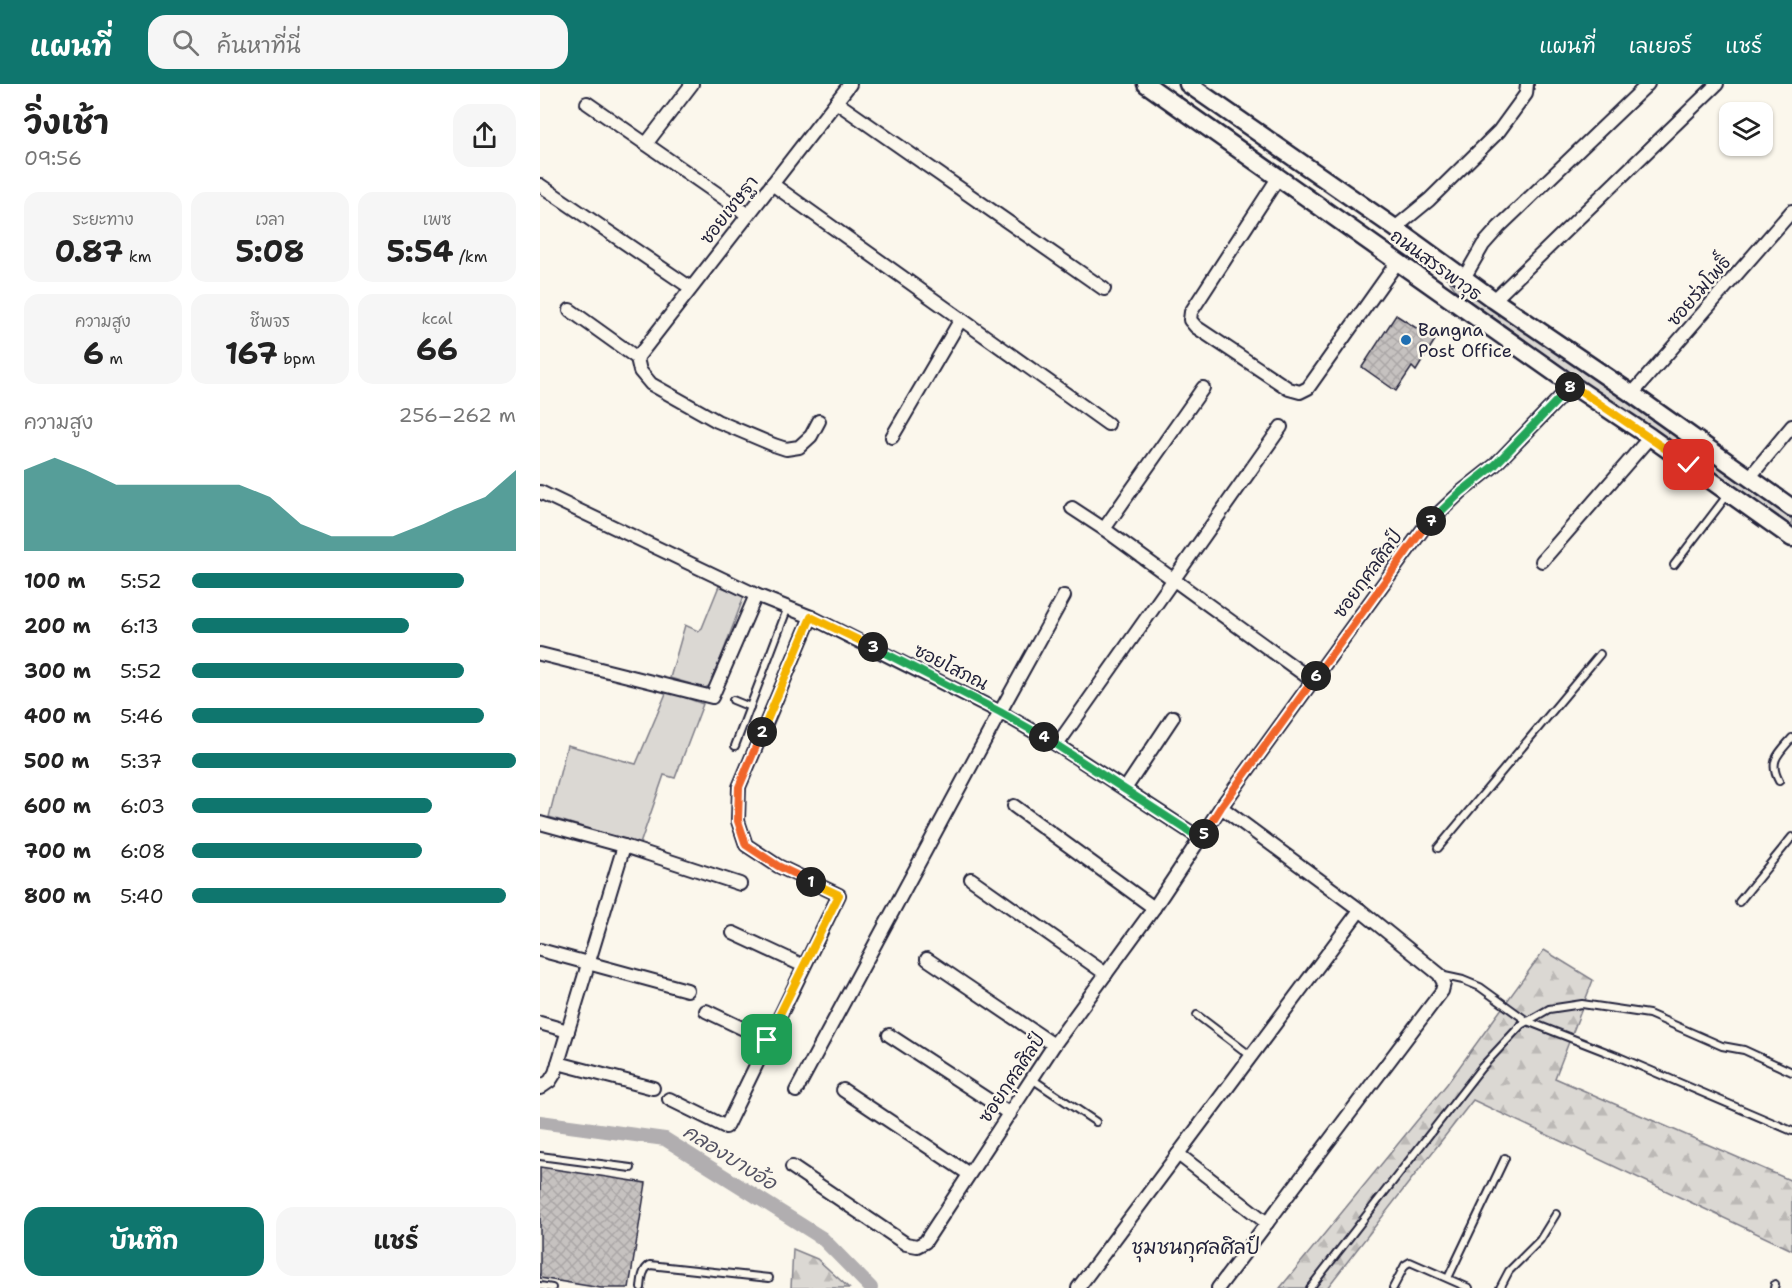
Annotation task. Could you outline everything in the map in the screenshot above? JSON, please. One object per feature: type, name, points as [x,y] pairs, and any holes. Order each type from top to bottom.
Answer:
[{"type":"main road","name":"ถนนสรรพาวุธ","points":[[1146,84],[1792,538]]},
{"type":"main road","name":"ถนนสรรพาวุธ","points":[[1189,84],[1792,508]]},
{"type":"main road","points":[[1422,279],[1436,257]]},
{"type":"street","points":[[646,144],[692,84]]},
{"type":"street","name":"ซอยเชษฐา","points":[[637,358],[850,84]]},
{"type":"street","points":[[1395,228],[1429,200],[1499,131],[1526,94],[1527,84]]},
{"type":"street","points":[[1464,278],[1483,244],[1499,227],[1648,84]]},
{"type":"street","points":[[1494,300],[1717,84]]},
{"type":"street","points":[[836,102],[1104,290]]},
{"type":"street","points":[[587,103],[748,215]]},
{"type":"street","points":[[1278,178],[1191,312],[1190,321],[1196,327],[1289,389],[1300,392],[1308,388],[1398,261]]},
{"type":"street","points":[[772,184],[1108,424]]},
{"type":"street","points":[[540,185],[691,288]]},
{"type":"street","name":"ซอยร่มโพธิ์","points":[[1632,394],[1792,211]]},
{"type":"street","points":[[570,310],[637,358],[640,371],[651,384],[717,421],[786,449],[800,447],[811,436],[819,421]]},
{"type":"street","points":[[892,437],[961,319]]},
{"type":"street","name":"ซอยกุศลศิลป์","points":[[792,1167],[906,1244],[917,1246],[925,1242],[1054,1045],[1154,908],[1221,807],[1426,525],[1461,492],[1495,465],[1572,385]]},
{"type":"street","points":[[1104,529],[1203,388]]},
{"type":"street","points":[[1749,478],[1792,426]]},
{"type":"street","points":[[1057,745],[1281,427]]},
{"type":"street","points":[[1542,561],[1650,437]]},
{"type":"street","name":"ซอยโสภณ","points":[[540,492],[756,595],[811,617],[1000,712],[1057,745],[1201,839]]},
{"type":"street","points":[[1072,508],[1313,681]]},
{"type":"street","points":[[540,654],[712,697],[756,595]]},
{"type":"street","points":[[795,1091],[1064,596]]},
{"type":"street","points":[[669,1099],[726,1127],[839,895],[778,866],[746,845],[738,821],[739,787],[811,617]]},
{"type":"street","points":[[1125,789],[1173,717]]},
{"type":"street","points":[[1014,807],[1154,908]]},
{"type":"street","points":[[1218,1288],[1442,991],[1444,983],[1439,975],[1360,910],[1221,807]]},
{"type":"street","points":[[540,823],[624,846],[740,884]]},
{"type":"street","points":[[540,1088],[550,1081],[558,1063],[624,846]]},
{"type":"street","points":[[971,879],[1106,974]]},
{"type":"street","points":[[1078,1288],[1360,910]]},
{"type":"street","points":[[733,933],[804,966]]},
{"type":"street","points":[[540,950],[687,990]]},
{"type":"street","points":[[927,959],[1054,1045]]},
{"type":"street","points":[[706,1011],[767,1040]]},
{"type":"street","points":[[540,1023],[568,1031]]},
{"type":"street","points":[[889,1035],[1010,1114]]},
{"type":"street","points":[[558,1063],[653,1088]]},
{"type":"street","points":[[843,1090],[969,1174]]},
{"type":"street","points":[[1178,1154],[1267,1223]]},
{"type":"lane","points":[[1674,565],[1729,493]]},
{"type":"lane","points":[[735,746],[788,607]]},
{"type":"lane","points":[[1438,848],[1600,654]]},
{"type":"lane","points":[[733,700],[750,707]]},
{"type":"lane","points":[[1779,781],[1773,770],[1775,760],[1792,738]]},
{"type":"lane","points":[[1739,902],[1792,837]]},
{"type":"lane","points":[[1439,975],[1463,980],[1480,987],[1527,1022],[1619,1057],[1792,1131]]},
{"type":"lane","points":[[1310,1288],[1481,1068],[1521,1025],[1549,1009],[1582,1004],[1649,1014],[1722,1046],[1744,1050],[1792,1072]]},
{"type":"lane","points":[[1197,1015],[1251,1056]]},
{"type":"lane","points":[[1032,1079],[1096,1122]]},
{"type":"lane","points":[[540,1156],[631,1168]]},
{"type":"lane","points":[[1448,1278],[1505,1158]]},
{"type":"lane","points":[[1500,1288],[1509,1271],[1540,1240],[1556,1214]]},
{"type":"lane","points":[[1393,1288],[1405,1265],[1410,1262],[1469,1288]]},
{"type":"lane","points":[[641,1288],[643,1271],[650,1265],[769,1278]]},
{"type":"lane","points":[[540,1286],[552,1288]]},
{"type":"green space","points":[[1450,282],[1461,284],[1626,399],[1792,519],[1792,530],[1457,292]]},
{"type":"green space","points":[[719,586],[744,596],[711,685],[705,688],[670,678],[685,625],[698,631],[702,628]]},
{"type":"green space","points":[[667,691],[703,704],[675,778],[664,775],[640,844],[549,817],[567,745],[636,764]]},
{"type":"green space","points":[[1544,950],[1593,980],[1555,1078],[1792,1181],[1792,1250],[1473,1100],[1327,1288],[1280,1288],[1447,1084]]},
{"type":"green space","points":[[793,1249],[817,1259],[849,1288],[791,1288]]},
{"type":"building","points":[[1396,315],[1435,340],[1416,371],[1412,367],[1396,391],[1362,367]]},
{"type":"building","points":[[540,1167],[646,1183],[629,1288],[601,1288],[540,1278]]},
{"type":"waterway","name":"คลองบางอ้อ","points":[[540,1122],[665,1139],[822,1238],[871,1288]]},
{"type":"place","name":"Bangna Post Office","points":[[1406,340]]},
{"type":"district","name":"ชุมชนกุศลศิลป์","points":[[1196,1247]]},
{"type":"route","points":[[767,1040],[839,895],[778,866],[746,845],[738,821],[739,787],[811,617],[859,639],[1000,712],[1057,745],[1201,839],[1221,807],[1426,525],[1461,492],[1495,465],[1572,385],[1689,465]]}]
